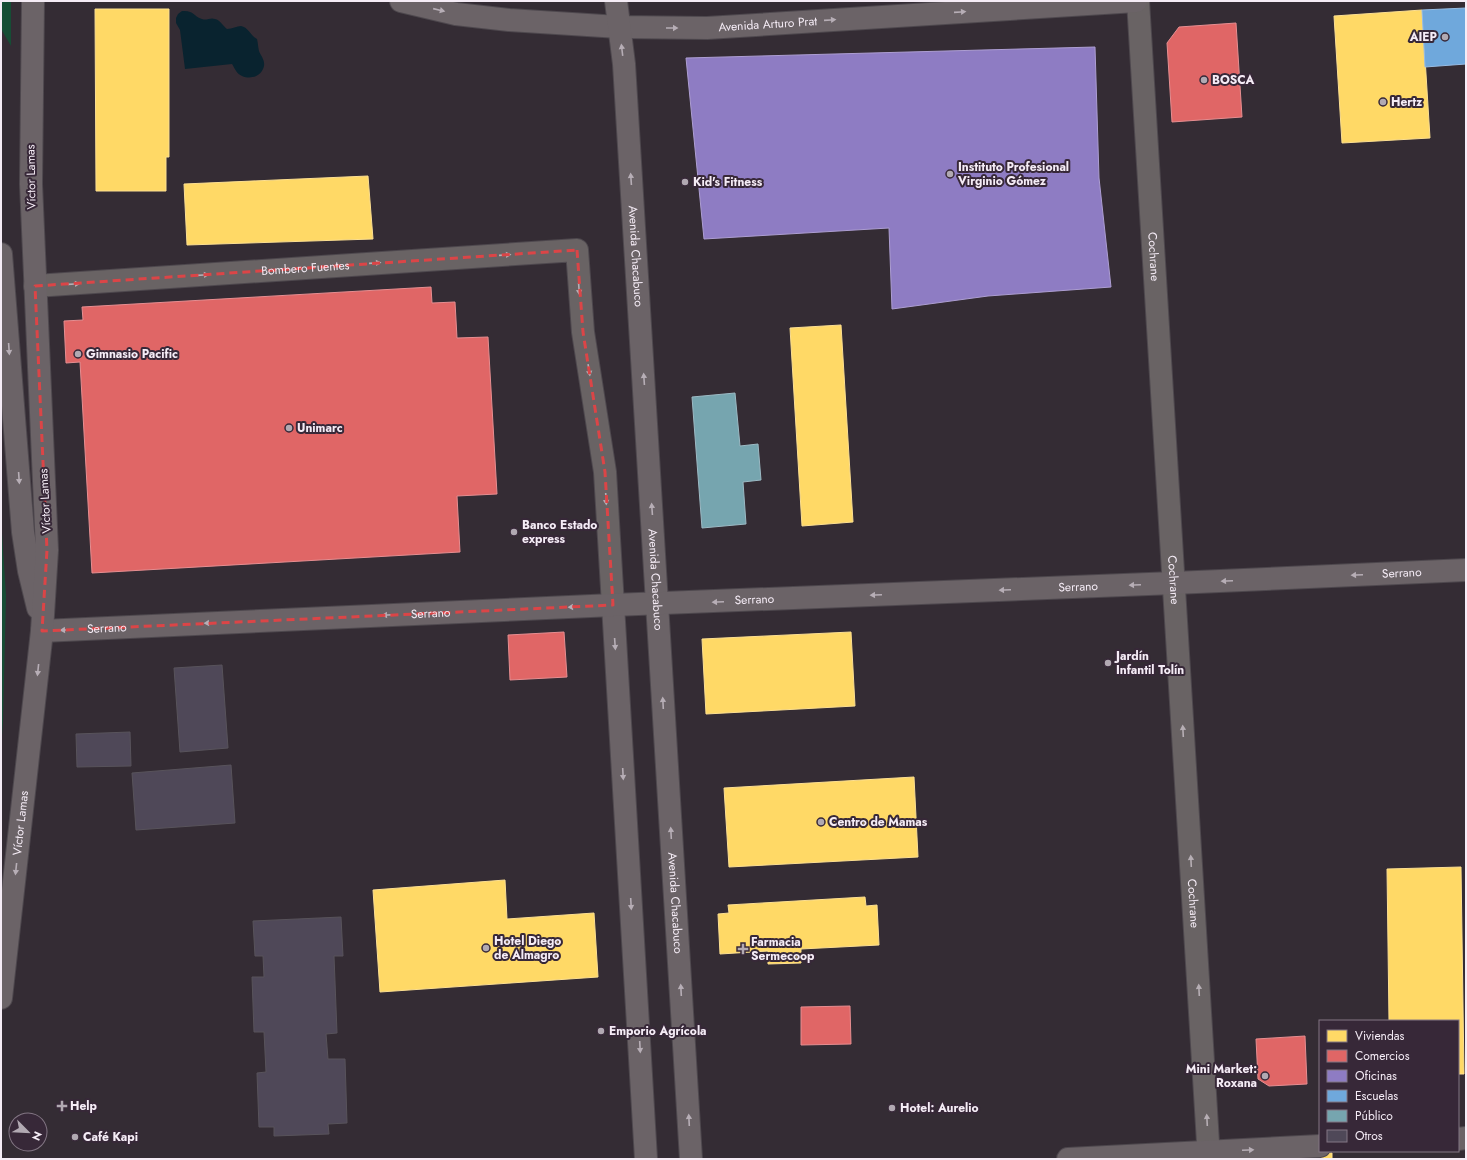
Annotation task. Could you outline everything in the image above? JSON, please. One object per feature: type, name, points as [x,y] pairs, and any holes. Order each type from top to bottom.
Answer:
[{"type":"main road","name":"Víctor Lamas","points":[[1,998],[42,631],[47,550],[31,184],[30,124],[33,1]]},
{"type":"main road","name":"Avenida Arturo Prat","points":[[401,1],[464,15],[524,21],[620,27],[708,28],[1137,1]]},
{"type":"main road","name":"Avenida Chacabuco","points":[[616,1],[624,64],[691,1159]]},
{"type":"main road","points":[[1,254],[22,532],[42,631]]},
{"type":"main road","name":"Serrano","points":[[42,631],[613,605],[1466,570]]},
{"type":"main road","points":[[613,605],[646,1159]]},
{"type":"main road","points":[[1068,1159],[1209,1156],[1319,1146]]},
{"type":"street","name":"Cochrane","points":[[1137,1],[1209,1156]]},
{"type":"street","name":"Bombero Fuentes","points":[[35,286],[577,250],[583,332],[605,472],[613,605]]},
{"type":"highlighted area","points":[[577,250],[583,332],[605,472],[613,605],[42,631],[47,550],[35,286]]},
{"type":"green space","points":[[1,1],[11,1],[11,46],[1,29]]},
{"type":"green space","points":[[1,517],[6,596],[1,750]]},
{"type":"water","points":[[182,11],[191,12],[199,18],[212,18],[217,20],[227,29],[238,26],[246,28],[257,39],[259,51],[263,58],[264,66],[259,75],[249,78],[242,76],[236,71],[232,64],[185,69],[180,30],[176,23],[178,14]]},
{"type":"building: Viviendas","points":[[95,9],[169,9],[169,157],[166,157],[166,191],[96,191]]},
{"type":"building: Viviendas","name":"Hertz","points":[[1422,10],[1430,138],[1342,143],[1334,16]]},
{"type":"building: Viviendas","points":[[368,176],[373,239],[187,245],[184,184]]},
{"type":"building: Viviendas","points":[[841,325],[853,522],[802,526],[790,328]]},
{"type":"building: Viviendas","points":[[851,632],[855,706],[706,714],[702,639]]},
{"type":"building: Viviendas","name":"Centro de Mamas","points":[[914,777],[918,857],[729,867],[724,788]]},
{"type":"building: Viviendas","points":[[1461,867],[1464,1074],[1459,1074],[1459,1020],[1389,1020],[1387,869]]},
{"type":"building: Viviendas","name":"Hotel Diego de Almagro","points":[[505,880],[507,919],[594,913],[598,977],[380,992],[373,890]]},
{"type":"building: Viviendas","points":[[865,897],[866,906],[877,905],[879,945],[801,949],[801,963],[768,964],[768,951],[720,954],[718,914],[729,913],[728,905]]},
{"type":"building: Viviendas","points":[[1332,1153],[1332,1159],[1283,1159],[1283,1157]]},
{"type":"building: Comercios","name":"BOSCA","points":[[1236,23],[1242,117],[1172,122],[1167,43],[1179,27]]},
{"type":"building: Comercios","name":"Unimarc","points":[[431,287],[432,303],[455,302],[457,338],[488,337],[497,494],[457,496],[460,552],[92,573],[80,362],[66,363],[64,321],[83,320],[82,307]]},
{"type":"building: Comercios","points":[[564,632],[567,677],[510,680],[508,635]]},
{"type":"building: Comercios","points":[[850,1006],[851,1044],[801,1045],[801,1007]]},
{"type":"building: Comercios","points":[[1305,1036],[1307,1084],[1269,1086],[1258,1079],[1256,1039]]},
{"type":"building: Oficinas","name":"Instituto Profesional Virginio Gómez","points":[[1095,47],[1099,178],[1111,287],[988,296],[892,309],[889,228],[704,239],[686,58]]},
{"type":"building: Escuelas","name":"AIEP","points":[[1466,8],[1466,64],[1425,67],[1422,10]]},
{"type":"building: Público","points":[[735,393],[740,446],[758,444],[761,480],[743,482],[746,524],[702,528],[692,397]]},
{"type":"building: Otros","points":[[222,665],[228,748],[180,752],[174,668]]},
{"type":"building: Otros","points":[[130,732],[131,766],[77,767],[76,734]]},
{"type":"building: Otros","points":[[231,765],[235,823],[136,830],[132,773]]},
{"type":"building: Otros","points":[[341,917],[343,956],[334,956],[337,1033],[326,1034],[328,1059],[345,1059],[347,1123],[328,1124],[329,1134],[274,1136],[274,1127],[259,1127],[257,1073],[266,1072],[264,1032],[254,1032],[252,977],[264,977],[263,956],[255,956],[253,921]]},
{"type":"place","name":"AIEP","points":[[1445,37]]},
{"type":"place","name":"BOSCA","points":[[1204,80]]},
{"type":"place","name":"Hertz","points":[[1383,102]]},
{"type":"place","name":"Instituto Profesional Virginio Gómez","points":[[950,174]]},
{"type":"place","name":"Kid's Fitness","points":[[685,182]]},
{"type":"place","name":"Gimnasio Pacific","points":[[78,354]]},
{"type":"place","name":"Unimarc","points":[[289,428]]},
{"type":"place","name":"Banco Estado express","points":[[514,532]]},
{"type":"place","name":"Jardín Infantil Tolín","points":[[1108,663]]},
{"type":"place","name":"Centro de Mamas","points":[[821,822]]},
{"type":"place","name":"Hotel Diego de Almagro","points":[[486,948]]},
{"type":"place","name":"Farmacia Sermecoop","points":[[743,949]]},
{"type":"place","name":"Emporio Agrícola","points":[[601,1031]]},
{"type":"place","name":"Mini Market: Roxana","points":[[1265,1076]]},
{"type":"place","name":"Help","points":[[62,1106]]},
{"type":"place","name":"Hotel: Aurelio","points":[[892,1108]]},
{"type":"place","name":"Café Kapi","points":[[75,1137]]}]
